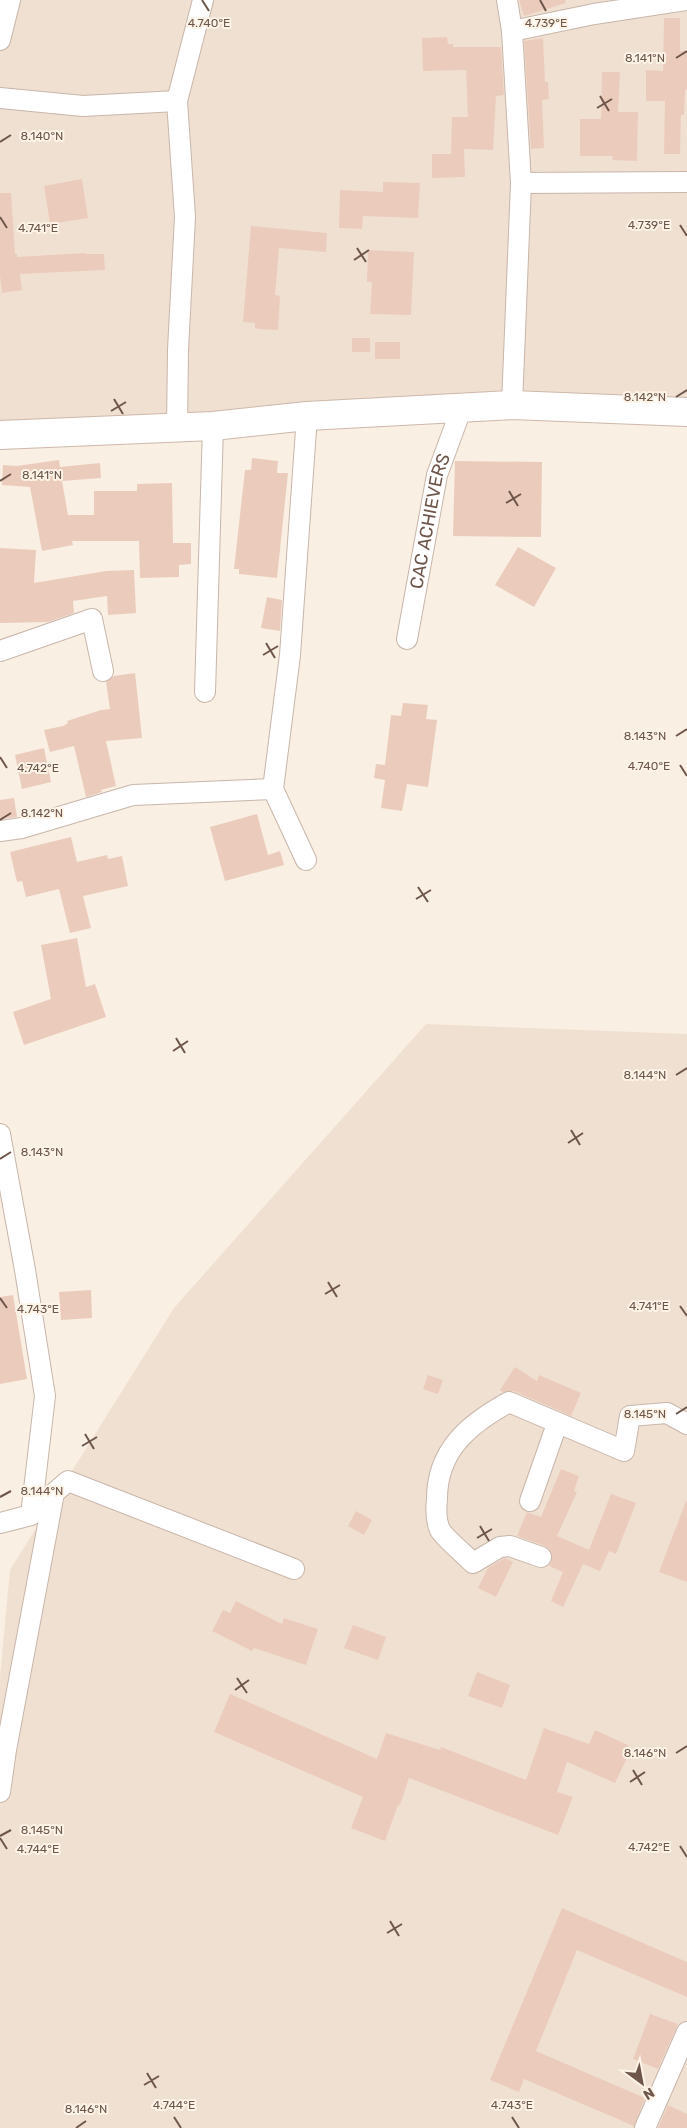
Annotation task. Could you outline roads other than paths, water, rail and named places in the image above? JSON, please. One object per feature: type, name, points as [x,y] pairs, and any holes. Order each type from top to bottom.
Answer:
[{"type":"street","points":[[0,40],[10,0]]},
{"type":"street","points":[[177,427],[178,350],[185,216],[178,101],[203,0]]},
{"type":"street","points":[[507,0],[512,30],[520,183],[512,405]]},
{"type":"street","points":[[512,30],[594,14],[687,0]]},
{"type":"street","points":[[0,98],[83,106],[178,101]]},
{"type":"street","points":[[520,183],[687,182]]},
{"type":"street","points":[[0,435],[213,426],[307,416],[512,405],[687,412]]},
{"type":"street","name":"CAC ACHIEVERS","points":[[407,639],[437,475],[462,407]]},
{"type":"street","points":[[306,860],[273,789],[290,655],[307,416]]},
{"type":"street","points":[[205,692],[213,426]]},
{"type":"street","points":[[0,650],[92,619],[103,671]]},
{"type":"street","points":[[0,831],[22,828],[133,794],[273,789]]},
{"type":"street","points":[[0,1134],[25,1270],[45,1396],[31,1514],[0,1524]]},
{"type":"street","points":[[541,1557],[510,1546],[500,1547],[473,1563],[440,1530],[436,1512],[437,1488],[443,1461],[462,1435],[486,1415],[509,1402],[624,1451],[630,1416],[667,1413],[687,1424]]},
{"type":"street","points":[[530,1501],[558,1424]]},
{"type":"street","points":[[0,1792],[6,1750],[54,1492],[68,1481],[294,1569]]},
{"type":"street","points":[[645,2128],[687,2032]]}]
